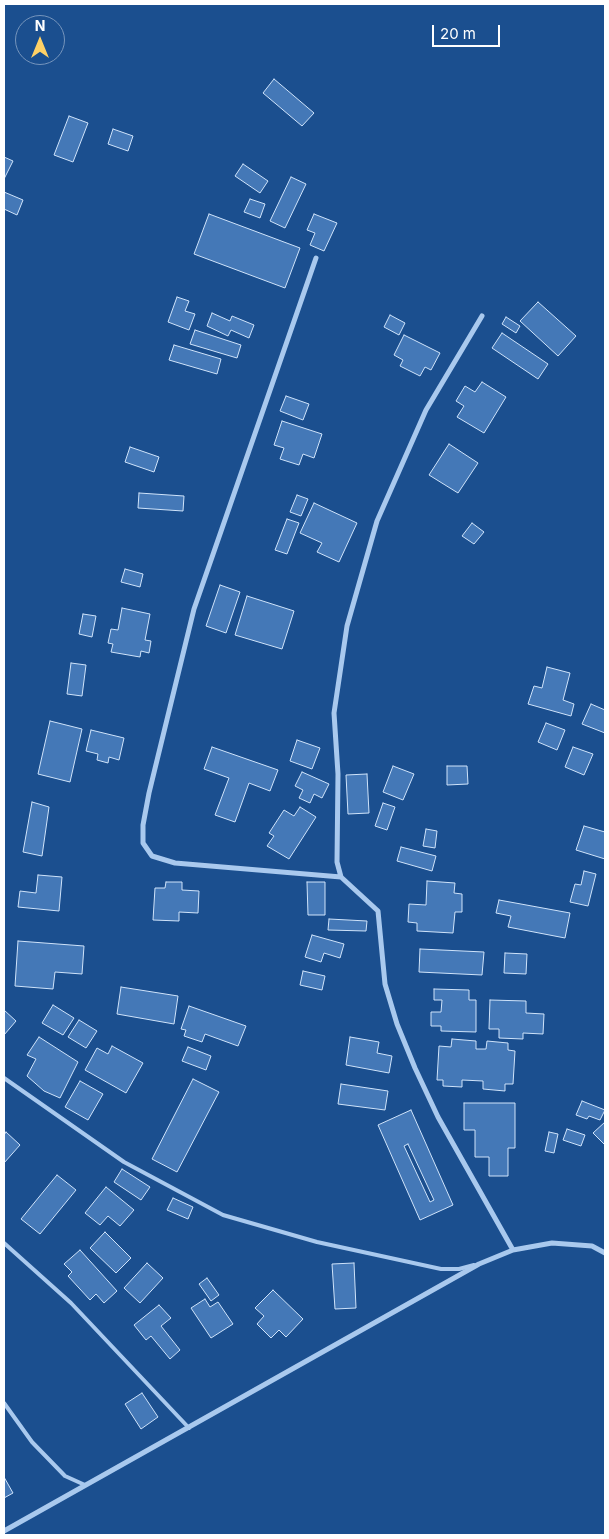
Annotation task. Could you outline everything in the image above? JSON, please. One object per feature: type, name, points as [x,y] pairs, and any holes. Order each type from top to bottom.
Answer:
[{"type":"street","points":[[316,258],[194,609],[148,793],[142,825],[143,842],[152,856],[175,863],[341,877]]},
{"type":"street","points":[[482,316],[426,410],[377,521],[347,626],[334,713],[338,774],[336,862],[341,877],[378,911],[385,984],[415,1068],[438,1117],[512,1250]]},
{"type":"street","points":[[4,1531],[479,1264],[512,1250],[552,1243],[592,1246],[605,1253]]},
{"type":"lane","points":[[4,1078],[124,1162],[223,1214],[317,1242],[442,1269],[459,1269],[479,1264]]},
{"type":"lane","points":[[4,1243],[71,1303],[189,1428]]},
{"type":"lane","points":[[4,1403],[32,1442],[65,1476],[85,1485]]},
{"type":"building","points":[[274,79],[314,113],[302,126],[263,93]]},
{"type":"building","points":[[69,116],[88,123],[73,162],[54,155]]},
{"type":"building","points":[[113,129],[133,136],[128,151],[108,144]]},
{"type":"building","points":[[4,157],[13,161],[4,179]]},
{"type":"building","points":[[243,164],[268,181],[260,193],[235,176]]},
{"type":"building","points":[[291,177],[306,184],[285,228],[270,221]]},
{"type":"building","points":[[4,192],[23,200],[17,215],[4,209]]},
{"type":"building","points":[[250,199],[265,204],[260,218],[244,212]]},
{"type":"building","points":[[209,214],[300,248],[285,288],[194,254]]},
{"type":"building","points":[[314,214],[337,223],[324,251],[310,245],[315,233],[307,230]]},
{"type":"building","points":[[177,297],[189,301],[185,311],[195,314],[189,330],[168,322]]},
{"type":"building","points":[[538,302],[576,336],[558,356],[520,321]]},
{"type":"building","points":[[212,313],[230,321],[232,316],[254,325],[249,338],[231,330],[228,336],[207,326]]},
{"type":"building","points":[[390,315],[405,323],[399,335],[384,327]]},
{"type":"building","points":[[506,317],[520,326],[516,333],[502,324]]},
{"type":"building","points":[[195,330],[241,345],[237,358],[190,344]]},
{"type":"building","points":[[502,333],[548,364],[538,379],[492,348]]},
{"type":"building","points":[[404,335],[440,353],[431,370],[425,367],[420,376],[400,366],[403,360],[394,355]]},
{"type":"building","points":[[174,345],[221,359],[217,374],[169,360]]},
{"type":"building","points":[[482,382],[506,397],[484,433],[457,417],[464,406],[456,401],[465,386],[475,392]]},
{"type":"building","points":[[286,396],[309,404],[303,420],[280,411]]},
{"type":"building","points":[[282,421],[322,434],[314,458],[303,454],[299,465],[280,459],[284,448],[274,445]]},
{"type":"building","points":[[449,444],[478,463],[458,493],[429,475]]},
{"type":"building","points":[[130,447],[159,457],[154,472],[125,462]]},
{"type":"building","points":[[139,493],[184,496],[183,511],[138,508]]},
{"type":"building","points":[[297,495],[308,499],[301,516],[290,512]]},
{"type":"building","points":[[314,503],[357,523],[339,562],[317,552],[322,543],[300,533]]},
{"type":"building","points":[[287,519],[299,523],[287,554],[275,550]]},
{"type":"building","points":[[472,523],[484,532],[474,544],[462,536]]},
{"type":"building","points":[[125,569],[143,574],[140,587],[121,582]]},
{"type":"building","points":[[220,585],[240,592],[226,633],[206,626]]},
{"type":"building","points":[[247,596],[294,611],[282,649],[235,635]]},
{"type":"building","points":[[122,608],[150,614],[145,640],[151,641],[149,653],[141,651],[140,657],[111,652],[113,644],[108,643],[111,629],[118,630]]},
{"type":"building","points":[[83,614],[96,616],[92,637],[79,634]]},
{"type":"building","points":[[71,663],[86,665],[82,696],[67,694]]},
{"type":"building","points":[[547,667],[570,673],[563,700],[574,704],[571,716],[528,704],[534,686],[542,688]]},
{"type":"building","points":[[591,704],[605,710],[605,733],[582,724]]},
{"type":"building","points":[[50,721],[82,729],[70,782],[38,774]]},
{"type":"building","points":[[546,723],[565,730],[557,750],[538,742]]},
{"type":"building","points":[[91,730],[124,738],[119,760],[109,757],[108,763],[97,760],[98,754],[86,751]]},
{"type":"building","points":[[297,740],[320,748],[312,769],[290,761]]},
{"type":"building","points":[[212,747],[278,770],[270,791],[249,783],[235,822],[215,815],[229,778],[204,769]]},
{"type":"building","points":[[573,747],[593,754],[584,775],[565,767]]},
{"type":"building","points":[[393,766],[414,774],[403,800],[383,792]]},
{"type":"building","points":[[447,766],[467,766],[468,784],[447,785]]},
{"type":"building","points":[[302,772],[329,784],[322,798],[314,794],[310,803],[299,798],[303,790],[295,786]]},
{"type":"building","points":[[367,774],[369,813],[348,814],[346,775]]},
{"type":"building","points":[[32,802],[49,807],[42,856],[23,852]]},
{"type":"building","points":[[383,803],[395,807],[387,830],[375,826]]},
{"type":"building","points":[[300,807],[316,817],[289,859],[267,846],[274,836],[269,833],[284,810],[294,816]]},
{"type":"building","points":[[584,826],[605,832],[605,859],[576,850]]},
{"type":"building","points":[[426,829],[437,831],[435,848],[423,846]]},
{"type":"building","points":[[401,847],[436,856],[432,871],[397,861]]},
{"type":"building","points":[[584,871],[596,874],[588,906],[570,902],[575,884],[581,885]]},
{"type":"building","points":[[38,875],[62,877],[59,911],[18,907],[20,891],[36,893]]},
{"type":"building","points":[[427,881],[455,883],[454,893],[462,894],[462,912],[455,912],[453,933],[417,931],[417,923],[408,922],[409,904],[426,905]]},
{"type":"building","points":[[166,882],[182,882],[182,890],[199,891],[198,913],[179,912],[179,921],[153,920],[155,888],[165,888]]},
{"type":"building","points":[[307,882],[325,882],[325,915],[308,915]]},
{"type":"building","points":[[499,900],[570,913],[565,938],[508,927],[511,916],[496,913]]},
{"type":"building","points":[[329,919],[367,921],[366,931],[328,930]]},
{"type":"building","points":[[312,935],[344,944],[340,958],[324,953],[321,962],[305,957]]},
{"type":"building","points":[[18,941],[84,946],[82,974],[55,972],[53,989],[15,986]]},
{"type":"building","points":[[420,949],[484,952],[482,975],[419,972]]},
{"type":"building","points":[[505,953],[527,954],[526,974],[504,973]]},
{"type":"building","points":[[303,971],[325,976],[322,990],[300,985]]},
{"type":"building","points":[[121,987],[178,996],[174,1024],[117,1014]]},
{"type":"building","points":[[434,989],[469,990],[469,1000],[476,1000],[476,1032],[441,1031],[441,1026],[431,1026],[431,1012],[441,1012],[442,1000],[434,1000]]},
{"type":"building","points":[[490,1000],[526,1001],[526,1013],[544,1014],[543,1034],[523,1033],[523,1039],[499,1038],[499,1029],[489,1029]]},
{"type":"building","points":[[53,1005],[74,1018],[63,1035],[42,1023]]},
{"type":"building","points":[[189,1006],[246,1026],[238,1046],[205,1034],[202,1042],[184,1036],[186,1030],[181,1029]]},
{"type":"building","points":[[4,1010],[16,1021],[4,1035]]},
{"type":"building","points":[[79,1020],[97,1031],[86,1048],[68,1037]]},
{"type":"building","points":[[39,1037],[78,1062],[60,1098],[44,1091],[27,1076],[36,1059],[27,1055]]},
{"type":"building","points":[[350,1037],[379,1042],[377,1053],[392,1056],[389,1073],[346,1065]]},
{"type":"building","points":[[452,1039],[476,1041],[476,1049],[486,1049],[487,1041],[508,1043],[508,1050],[515,1051],[513,1084],[505,1084],[505,1091],[483,1089],[483,1081],[462,1080],[462,1087],[443,1086],[443,1080],[437,1080],[439,1046],[451,1047]]},
{"type":"building","points":[[112,1046],[143,1063],[126,1093],[85,1070],[97,1048],[108,1054]]},
{"type":"building","points":[[188,1047],[211,1056],[206,1070],[182,1061]]},
{"type":"building","points":[[193,1079],[219,1092],[177,1172],[152,1159]]},
{"type":"building","points":[[80,1081],[103,1094],[88,1120],[65,1107]]},
{"type":"building","points":[[341,1084],[388,1091],[385,1110],[338,1104]]},
{"type":"building","points":[[582,1101],[605,1110],[600,1120],[589,1116],[587,1119],[576,1115]]},
{"type":"building","points":[[464,1103],[515,1103],[515,1148],[508,1148],[508,1176],[489,1176],[489,1157],[475,1157],[475,1130],[464,1130]]},
{"type":"building","points":[[411,1110],[453,1205],[420,1220],[378,1125]],"holes":[[[408,1144],[434,1200],[430,1202],[404,1146]]]},
{"type":"building","points":[[605,1122],[605,1145],[593,1133]]},
{"type":"building","points":[[567,1129],[585,1135],[581,1146],[563,1140]]},
{"type":"building","points":[[6,1132],[20,1145],[4,1163],[4,1135]]},
{"type":"building","points":[[549,1132],[558,1134],[554,1153],[545,1151]]},
{"type":"building","points":[[122,1169],[150,1187],[141,1200],[114,1182]]},
{"type":"building","points":[[57,1175],[76,1190],[40,1234],[21,1219]]},
{"type":"building","points":[[106,1187],[134,1210],[120,1226],[108,1216],[100,1225],[85,1213]]},
{"type":"building","points":[[173,1198],[193,1207],[188,1219],[167,1210]]},
{"type":"building","points":[[105,1232],[131,1258],[116,1273],[90,1248]]},
{"type":"building","points":[[80,1250],[117,1291],[104,1303],[96,1294],[90,1300],[68,1276],[72,1272],[64,1264]]},
{"type":"building","points":[[147,1263],[163,1278],[140,1303],[124,1288]]},
{"type":"building","points":[[354,1263],[356,1308],[335,1309],[332,1264]]},
{"type":"building","points":[[207,1278],[219,1295],[211,1301],[199,1284]]},
{"type":"building","points":[[273,1290],[303,1319],[286,1337],[279,1330],[271,1338],[257,1324],[264,1316],[255,1308]]},
{"type":"building","points":[[205,1299],[210,1307],[218,1302],[233,1324],[211,1338],[191,1308]]},
{"type":"building","points":[[159,1305],[171,1318],[161,1326],[180,1350],[170,1359],[151,1336],[146,1340],[134,1325]]},
{"type":"building","points":[[142,1393],[158,1417],[141,1429],[125,1404]]},
{"type":"building","points":[[4,1477],[13,1493],[4,1498]]}]
